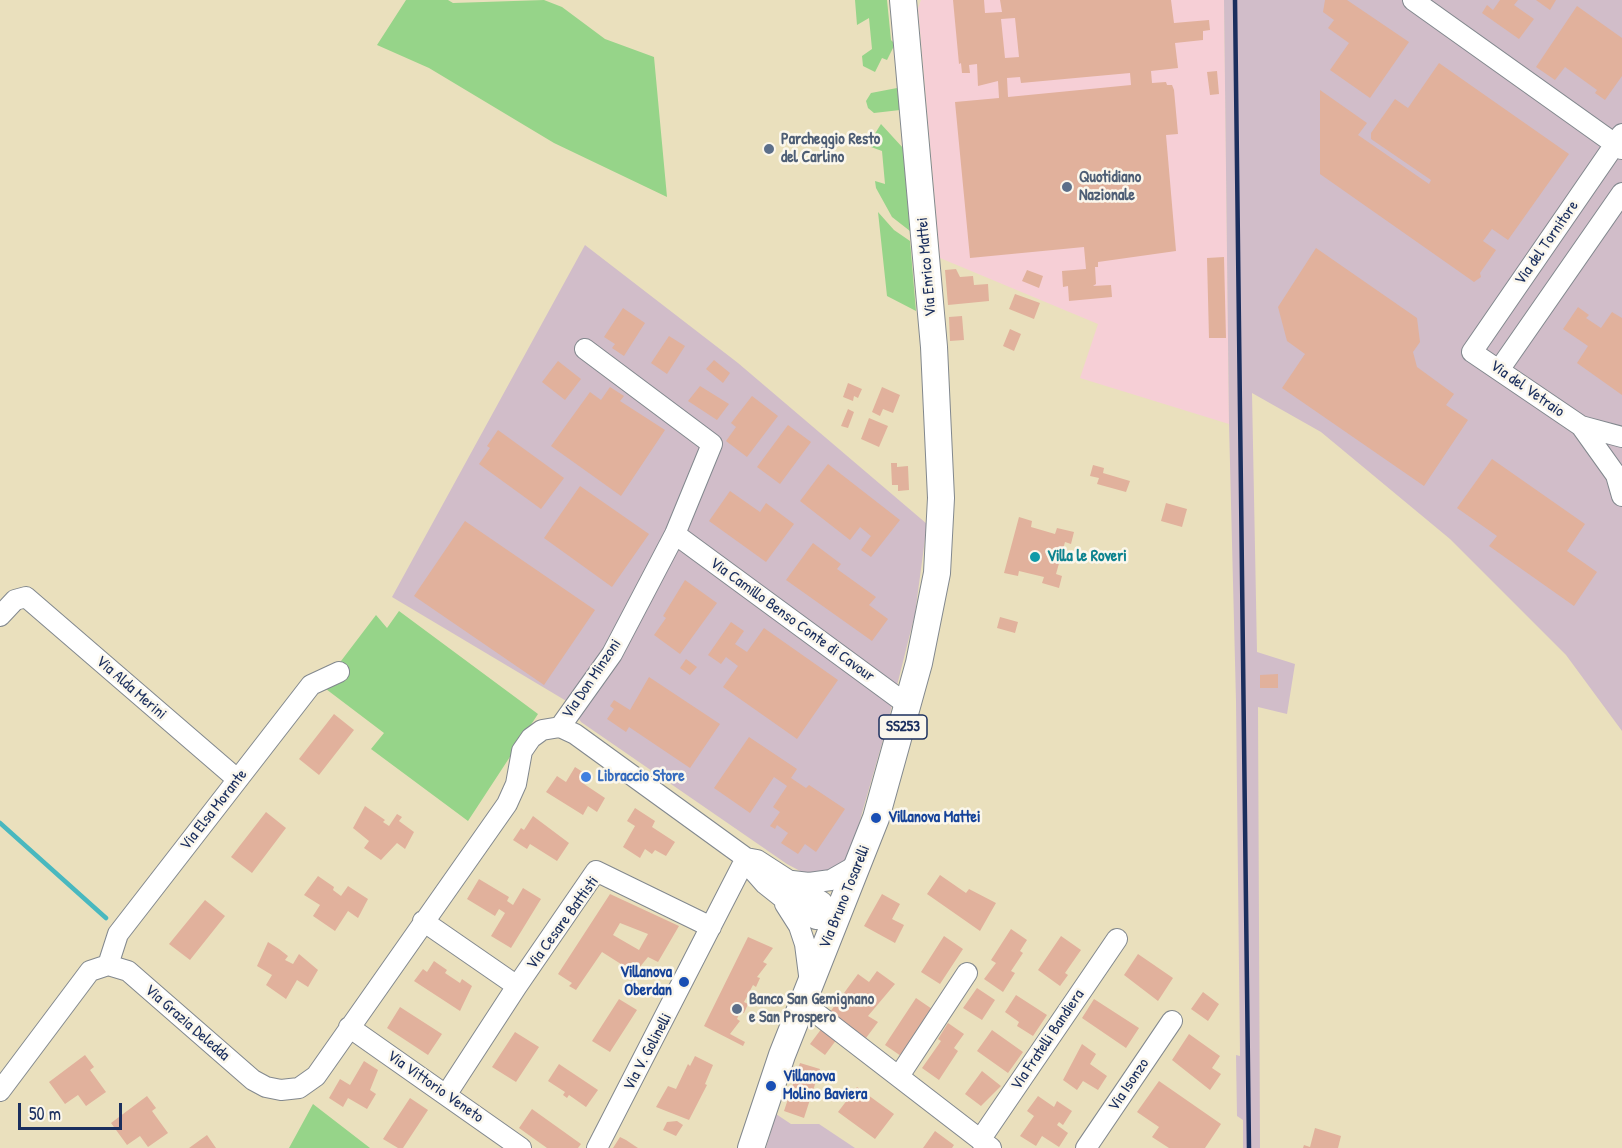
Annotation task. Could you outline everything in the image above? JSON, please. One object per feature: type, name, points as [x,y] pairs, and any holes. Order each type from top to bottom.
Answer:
[{"type":"main road","name":"Via Enrico Mattei","points":[[903,0],[934,347],[940,535]]},
{"type":"main road","name":"Via Bruno Tosarelli","points":[[751,1148],[774,1076],[859,864],[882,799],[909,706],[933,599],[940,535]]},
{"type":"street","points":[[1413,0],[1620,142]]},
{"type":"street","name":"Via del Tornitore","points":[[1472,352],[1620,142]]},
{"type":"street","name":"Via del Tornitore","points":[[1499,370],[1622,193]]},
{"type":"street","name":"Via Don Minzoni","points":[[281,1090],[299,1088],[316,1076],[507,804],[516,784],[522,751],[531,738],[542,730],[560,728],[612,654],[675,534],[712,444],[585,349]]},
{"type":"street","name":"Via del Vetraio","points":[[1472,352],[1581,426]]},
{"type":"street","points":[[1581,426],[1622,437]]},
{"type":"street","points":[[1581,426],[1616,476],[1622,496]]},
{"type":"street","name":"Via Camillo Benso Conte di Cavour","points":[[675,534],[909,706]]},
{"type":"street","name":"Via Alda Merini","points":[[0,616],[15,600],[26,597],[237,779]]},
{"type":"street","name":"Via Elsa Morante","points":[[0,1091],[99,968],[118,934],[311,685],[339,672]]},
{"type":"street","points":[[560,728],[575,734],[746,858],[757,860],[784,889],[805,944],[806,995]]},
{"type":"street","name":"Via V. Golinelli","points":[[597,1148],[746,858]]},
{"type":"street","points":[[784,889],[823,882],[840,876],[859,864]]},
{"type":"street","name":"Via Cesare Battisti","points":[[446,1095],[596,871],[711,927]]},
{"type":"street","points":[[784,889],[822,902],[836,920]]},
{"type":"street","name":"Via Cesare Battisti","points":[[423,921],[517,986]]},
{"type":"street","name":"Via Fratelli Bandiera","points":[[806,995],[899,1076],[985,1144],[1117,939]]},
{"type":"street","name":"Via Grazia Deledda","points":[[99,968],[128,971],[252,1080],[266,1087],[281,1090]]},
{"type":"street","points":[[899,1076],[967,973]]},
{"type":"street","name":"Via Isonzo","points":[[1086,1148],[1172,1021]]},
{"type":"street","name":"Via Vittorio Veneto","points":[[349,1027],[521,1148]]},
{"type":"shaded area","points":[[921,0],[1224,0],[1229,424],[1080,378],[1098,324],[940,258],[918,8]]},
{"type":"shaded area","points":[[1224,0],[1622,0],[1622,731],[1566,655],[1450,539],[1321,432],[1252,393],[1257,652],[1295,664],[1287,714],[1258,707],[1260,1148],[1243,1148],[1243,1120],[1237,1116],[1236,1055],[1240,1056],[1236,701],[1229,424]]},
{"type":"shaded area","points":[[585,245],[738,363],[927,524],[915,614],[858,827],[845,862],[821,875],[802,872],[787,864],[581,722],[568,702],[392,597]]},
{"type":"shaded area","points":[[776,1114],[791,1124],[819,1124],[855,1148],[766,1148]]},
{"type":"green space","points":[[406,0],[448,0],[453,3],[544,0],[562,7],[605,39],[654,57],[667,197],[554,143],[429,68],[377,45]]},
{"type":"green space","points":[[855,0],[887,0],[891,40],[895,44],[887,60],[882,58],[875,72],[863,66],[862,56],[872,49],[869,18],[857,25]]},
{"type":"green space","points":[[897,88],[900,110],[874,113],[868,108],[866,101],[871,93]]},
{"type":"green space","points":[[881,124],[903,148],[910,231],[892,217],[876,188],[875,181],[885,184],[882,151],[871,147],[871,140]]},
{"type":"green space","points":[[878,212],[894,230],[910,241],[916,311],[887,296]]},
{"type":"green space","points":[[399,611],[538,714],[468,821],[371,749],[384,733],[322,686],[376,615],[387,628]]},
{"type":"green space","points":[[313,1104],[370,1148],[289,1148]]},
{"type":"building","name":"Quotidiano Nazionale","points":[[953,0],[984,0],[985,13],[1002,12],[1000,0],[1171,0],[1174,23],[1209,20],[1210,30],[1203,31],[1203,40],[1175,43],[1178,68],[1151,71],[1152,83],[1166,82],[1167,85],[1172,85],[1174,90],[1178,134],[1166,135],[1176,251],[1098,262],[1098,267],[1095,267],[1096,284],[1093,286],[1111,285],[1112,297],[1069,301],[1068,286],[1063,287],[1062,271],[1086,269],[1084,247],[970,258],[955,102],[999,98],[998,81],[978,86],[977,64],[969,65],[970,73],[962,73],[961,63],[959,64]],"holes":[[[1015,18],[1019,57],[1005,58],[1001,19]],[[1130,73],[1131,85],[1008,97],[1007,78],[1020,77],[1021,83]]]},
{"type":"building","points":[[1325,0],[1347,0],[1409,42],[1370,98],[1330,70],[1349,43],[1328,28],[1334,20],[1323,12]]},
{"type":"building","points":[[1500,0],[1518,0],[1514,5],[1534,19],[1519,39],[1482,13],[1487,5],[1493,10]]},
{"type":"building","points":[[1536,0],[1556,0],[1550,10]]},
{"type":"building","points":[[1577,6],[1622,38],[1622,76],[1605,100],[1595,93],[1597,90],[1565,67],[1555,80],[1536,67]]},
{"type":"building","points":[[1439,63],[1569,154],[1508,240],[1492,229],[1483,241],[1496,250],[1480,273],[1481,277],[1474,282],[1320,174],[1320,90],[1367,123],[1358,135],[1429,184],[1431,180],[1371,139],[1371,133],[1395,99],[1408,108]]},
{"type":"building","points":[[1217,71],[1219,94],[1210,95],[1207,72]]},
{"type":"building","points":[[1316,248],[1417,318],[1420,342],[1413,352],[1417,367],[1454,394],[1446,405],[1468,420],[1424,486],[1282,388],[1305,354],[1287,341],[1278,307]]},
{"type":"building","points":[[1224,257],[1226,338],[1209,338],[1207,258]]},
{"type":"building","points":[[956,269],[960,277],[973,276],[974,285],[988,284],[989,301],[948,305],[945,270]]},
{"type":"building","points":[[1027,270],[1043,276],[1039,288],[1022,281]]},
{"type":"building","points":[[1015,294],[1040,303],[1034,319],[1009,309]]},
{"type":"building","points":[[1578,307],[1589,315],[1586,318],[1601,328],[1612,312],[1622,318],[1622,395],[1577,363],[1588,346],[1563,329]]},
{"type":"building","points":[[623,308],[645,323],[624,356],[612,348],[615,344],[604,337]]},
{"type":"building","points":[[962,316],[964,340],[950,341],[949,317]]},
{"type":"building","points":[[1010,329],[1021,334],[1014,351],[1003,346]]},
{"type":"building","points":[[669,336],[685,346],[667,374],[651,363]]},
{"type":"building","points":[[714,360],[730,373],[723,383],[706,369]]},
{"type":"building","points":[[558,361],[581,379],[565,400],[542,382]]},
{"type":"building","points":[[848,383],[862,389],[858,398],[854,396],[853,401],[843,397]]},
{"type":"building","points":[[700,386],[729,404],[717,420],[688,401]]},
{"type":"building","points":[[610,387],[624,396],[620,401],[665,430],[621,496],[551,446],[590,392],[601,400]]},
{"type":"building","points":[[882,387],[900,395],[893,413],[883,409],[880,416],[872,412]]},
{"type":"building","points":[[752,396],[778,416],[747,457],[726,441],[736,427],[731,423]]},
{"type":"building","points":[[848,409],[854,412],[848,428],[841,426]]},
{"type":"building","points":[[869,418],[888,426],[879,447],[861,439]]},
{"type":"building","points":[[788,425],[811,442],[780,484],[757,467]]},
{"type":"building","points":[[498,430],[564,478],[541,509],[479,464]]},
{"type":"building","points":[[1492,459],[1585,524],[1567,551],[1597,572],[1574,606],[1489,546],[1497,536],[1457,508]]},
{"type":"building","points":[[891,463],[897,463],[897,467],[908,466],[909,490],[898,491],[898,485],[892,485]]},
{"type":"building","points":[[828,464],[900,520],[871,557],[861,550],[871,536],[860,527],[850,540],[800,501]]},
{"type":"building","points":[[1093,465],[1104,468],[1103,473],[1130,481],[1126,492],[1097,484],[1099,478],[1090,476]]},
{"type":"building","points":[[580,486],[649,534],[612,587],[544,538]]},
{"type":"building","points":[[730,491],[760,512],[766,503],[794,524],[766,562],[709,521]]},
{"type":"building","points":[[1166,503],[1187,509],[1182,527],[1161,521]]},
{"type":"building","name":"Villa le Roveri","points":[[1019,517],[1032,521],[1031,527],[1055,534],[1057,528],[1074,532],[1071,544],[1065,542],[1056,574],[1062,576],[1059,588],[1042,583],[1044,577],[1019,571],[1018,576],[1004,573]]},
{"type":"building","points":[[465,521],[595,610],[544,685],[414,596]]},
{"type":"building","points":[[813,543],[841,564],[837,569],[876,597],[869,605],[888,619],[872,641],[786,580]]},
{"type":"building","points":[[685,580],[717,603],[680,654],[654,635],[666,618],[663,616]]},
{"type":"building","points":[[1000,617],[1018,622],[1015,633],[997,628]]},
{"type":"building","points":[[731,622],[744,631],[735,644],[747,652],[764,628],[838,680],[797,739],[723,687],[738,666],[726,657],[721,664],[708,655]]},
{"type":"building","points":[[686,659],[697,667],[690,675],[680,668]]},
{"type":"building","points":[[1278,674],[1278,688],[1260,688],[1260,675]]},
{"type":"building","points":[[649,677],[720,724],[690,768],[629,727],[626,732],[607,719],[614,709],[610,706],[614,700],[630,710]]},
{"type":"building","points":[[334,714],[354,730],[319,775],[299,759]]},
{"type":"building","points":[[749,737],[797,769],[791,778],[806,788],[809,785],[845,809],[816,852],[805,844],[798,854],[781,843],[788,833],[777,825],[775,829],[770,826],[780,812],[773,807],[787,786],[774,777],[750,813],[714,788]]},
{"type":"building","points":[[575,767],[589,776],[584,784],[605,798],[597,812],[588,806],[583,815],[546,792],[557,776],[566,782]]},
{"type":"building","points":[[365,806],[385,820],[383,822],[389,826],[397,814],[402,817],[399,821],[414,832],[405,849],[397,843],[381,860],[364,848],[369,841],[353,828]]},
{"type":"building","points":[[635,808],[655,821],[652,827],[675,842],[666,856],[655,850],[652,854],[645,849],[640,858],[623,847],[635,826],[627,821]]},
{"type":"building","points":[[266,812],[286,828],[252,873],[231,857]]},
{"type":"building","points":[[533,816],[569,843],[557,861],[530,844],[527,849],[513,840],[521,828],[524,830]]},
{"type":"building","points":[[940,875],[966,893],[969,889],[996,903],[980,931],[927,894]]},
{"type":"building","points":[[318,876],[334,887],[333,890],[341,896],[348,886],[368,899],[358,918],[348,911],[335,931],[313,916],[320,905],[304,895]]},
{"type":"building","points":[[479,879],[509,897],[507,901],[513,905],[523,888],[541,899],[511,948],[491,936],[505,913],[499,909],[495,916],[467,899]]},
{"type":"building","points":[[610,894],[679,926],[658,962],[648,957],[635,973],[602,952],[576,990],[569,986],[572,983],[558,974]],"holes":[[[620,923],[648,934],[639,950],[613,935]]]},
{"type":"building","points":[[882,894],[900,904],[892,919],[904,925],[895,943],[864,926]]},
{"type":"building","points":[[205,900],[225,916],[190,960],[169,944]]},
{"type":"building","points":[[1011,929],[1027,940],[1020,951],[1023,953],[1011,971],[1015,973],[1003,992],[984,979],[996,963],[991,960]]},
{"type":"building","points":[[944,936],[963,949],[940,984],[921,972]]},
{"type":"building","points":[[1061,936],[1081,950],[1065,973],[1068,975],[1060,986],[1038,970]]},
{"type":"building","points":[[748,937],[773,948],[763,962],[767,964],[757,977],[760,978],[756,987],[753,985],[744,1002],[748,1004],[744,1013],[740,1012],[737,1019],[740,1021],[730,1034],[745,1042],[743,1046],[704,1026]]},
{"type":"building","points":[[268,942],[288,956],[285,960],[293,964],[299,954],[318,970],[308,987],[297,980],[286,999],[266,985],[272,975],[257,966]]},
{"type":"building","points":[[1138,954],[1173,978],[1158,1001],[1124,975]]},
{"type":"building","points":[[434,961],[447,970],[445,973],[460,983],[462,979],[472,986],[460,1011],[414,981],[423,969],[427,972]]},
{"type":"building","points":[[877,971],[895,984],[868,1016],[878,1022],[866,1038],[830,1012],[858,974],[869,982]]},
{"type":"building","points":[[977,988],[995,1000],[982,1020],[963,1008]]},
{"type":"building","points":[[1203,992],[1219,1004],[1208,1021],[1191,1009]]},
{"type":"building","points":[[1016,995],[1047,1015],[1033,1036],[1017,1026],[1019,1022],[1005,1012]]},
{"type":"building","points":[[916,998],[932,1009],[901,1056],[885,1045]]},
{"type":"building","points":[[619,999],[637,1010],[610,1052],[592,1041]]},
{"type":"building","points":[[1094,999],[1139,1028],[1126,1048],[1082,1018]]},
{"type":"building","points":[[400,1007],[442,1034],[428,1055],[387,1028]]},
{"type":"building","points":[[948,1023],[964,1034],[954,1048],[958,1051],[939,1080],[922,1068],[941,1041],[938,1039]]},
{"type":"building","points":[[822,1028],[837,1039],[825,1055],[810,1044]]},
{"type":"building","points":[[992,1030],[1023,1052],[1008,1073],[977,1051]]},
{"type":"building","points":[[515,1032],[539,1047],[516,1082],[492,1067]]},
{"type":"building","points":[[1189,1034],[1220,1056],[1212,1068],[1221,1074],[1210,1090],[1172,1060]]},
{"type":"building","points":[[1082,1044],[1096,1054],[1090,1064],[1107,1076],[1098,1090],[1083,1081],[1077,1090],[1063,1080]]},
{"type":"building","points":[[85,1055],[94,1067],[90,1070],[106,1092],[86,1106],[78,1095],[65,1104],[49,1082]]},
{"type":"building","points":[[695,1056],[713,1065],[705,1084],[707,1085],[689,1120],[656,1107],[668,1086],[676,1089],[688,1064],[690,1066]]},
{"type":"building","points":[[364,1061],[378,1070],[370,1090],[376,1094],[367,1109],[348,1098],[343,1107],[329,1098],[340,1079],[350,1085]]},
{"type":"building","points":[[800,1063],[820,1069],[804,1118],[784,1111]]},
{"type":"building","points":[[559,1064],[598,1090],[586,1107],[569,1095],[567,1098],[563,1095],[565,1092],[548,1081]]},
{"type":"building","points":[[982,1071],[1001,1086],[981,1106],[965,1094]]},
{"type":"building","points":[[1159,1081],[1221,1124],[1205,1148],[1169,1148],[1152,1137],[1159,1127],[1137,1112]]},
{"type":"building","points":[[857,1087],[894,1114],[875,1139],[838,1112]]},
{"type":"building","points":[[147,1096],[156,1108],[152,1111],[168,1133],[148,1147],[140,1136],[127,1145],[111,1123]]},
{"type":"building","points":[[1038,1096],[1054,1107],[1057,1101],[1072,1111],[1063,1125],[1059,1122],[1057,1125],[1068,1133],[1059,1147],[1042,1136],[1036,1146],[1020,1136],[1034,1116],[1027,1111]]},
{"type":"building","points":[[410,1098],[428,1110],[403,1148],[398,1148],[383,1139]]},
{"type":"building","points":[[532,1109],[581,1144],[578,1148],[547,1148],[519,1128]]},
{"type":"building","points":[[677,1121],[683,1125],[676,1136],[663,1130],[667,1122]]},
{"type":"building","points":[[1315,1128],[1341,1136],[1338,1148],[1303,1148],[1304,1145],[1310,1147]]},
{"type":"building","points":[[935,1131],[954,1145],[952,1148],[923,1148]]},
{"type":"building","points":[[207,1135],[216,1148],[189,1148]]},
{"type":"building","points":[[620,1137],[626,1140],[638,1148],[613,1148]]},
{"type":"waterway","points":[[0,823],[106,918]]},
{"type":"railway","points":[[1235,0],[1249,1148]]},
{"type":"place","name":"Parcheggio Resto del Carlino","points":[[769,149]]},
{"type":"place","name":"Quotidiano Nazionale","points":[[1067,187]]},
{"type":"place","name":"Villa le Roveri","points":[[1035,557]]},
{"type":"place","name":"Libraccio Store","points":[[586,777]]},
{"type":"place","name":"Villanova Mattei","points":[[876,818]]},
{"type":"place","name":"Villanova Oberdan","points":[[684,982]]},
{"type":"place","name":"Banco San Gemignano e San Prospero","points":[[737,1009]]},
{"type":"place","name":"Villanova Molino Baviera","points":[[771,1086]]}]
